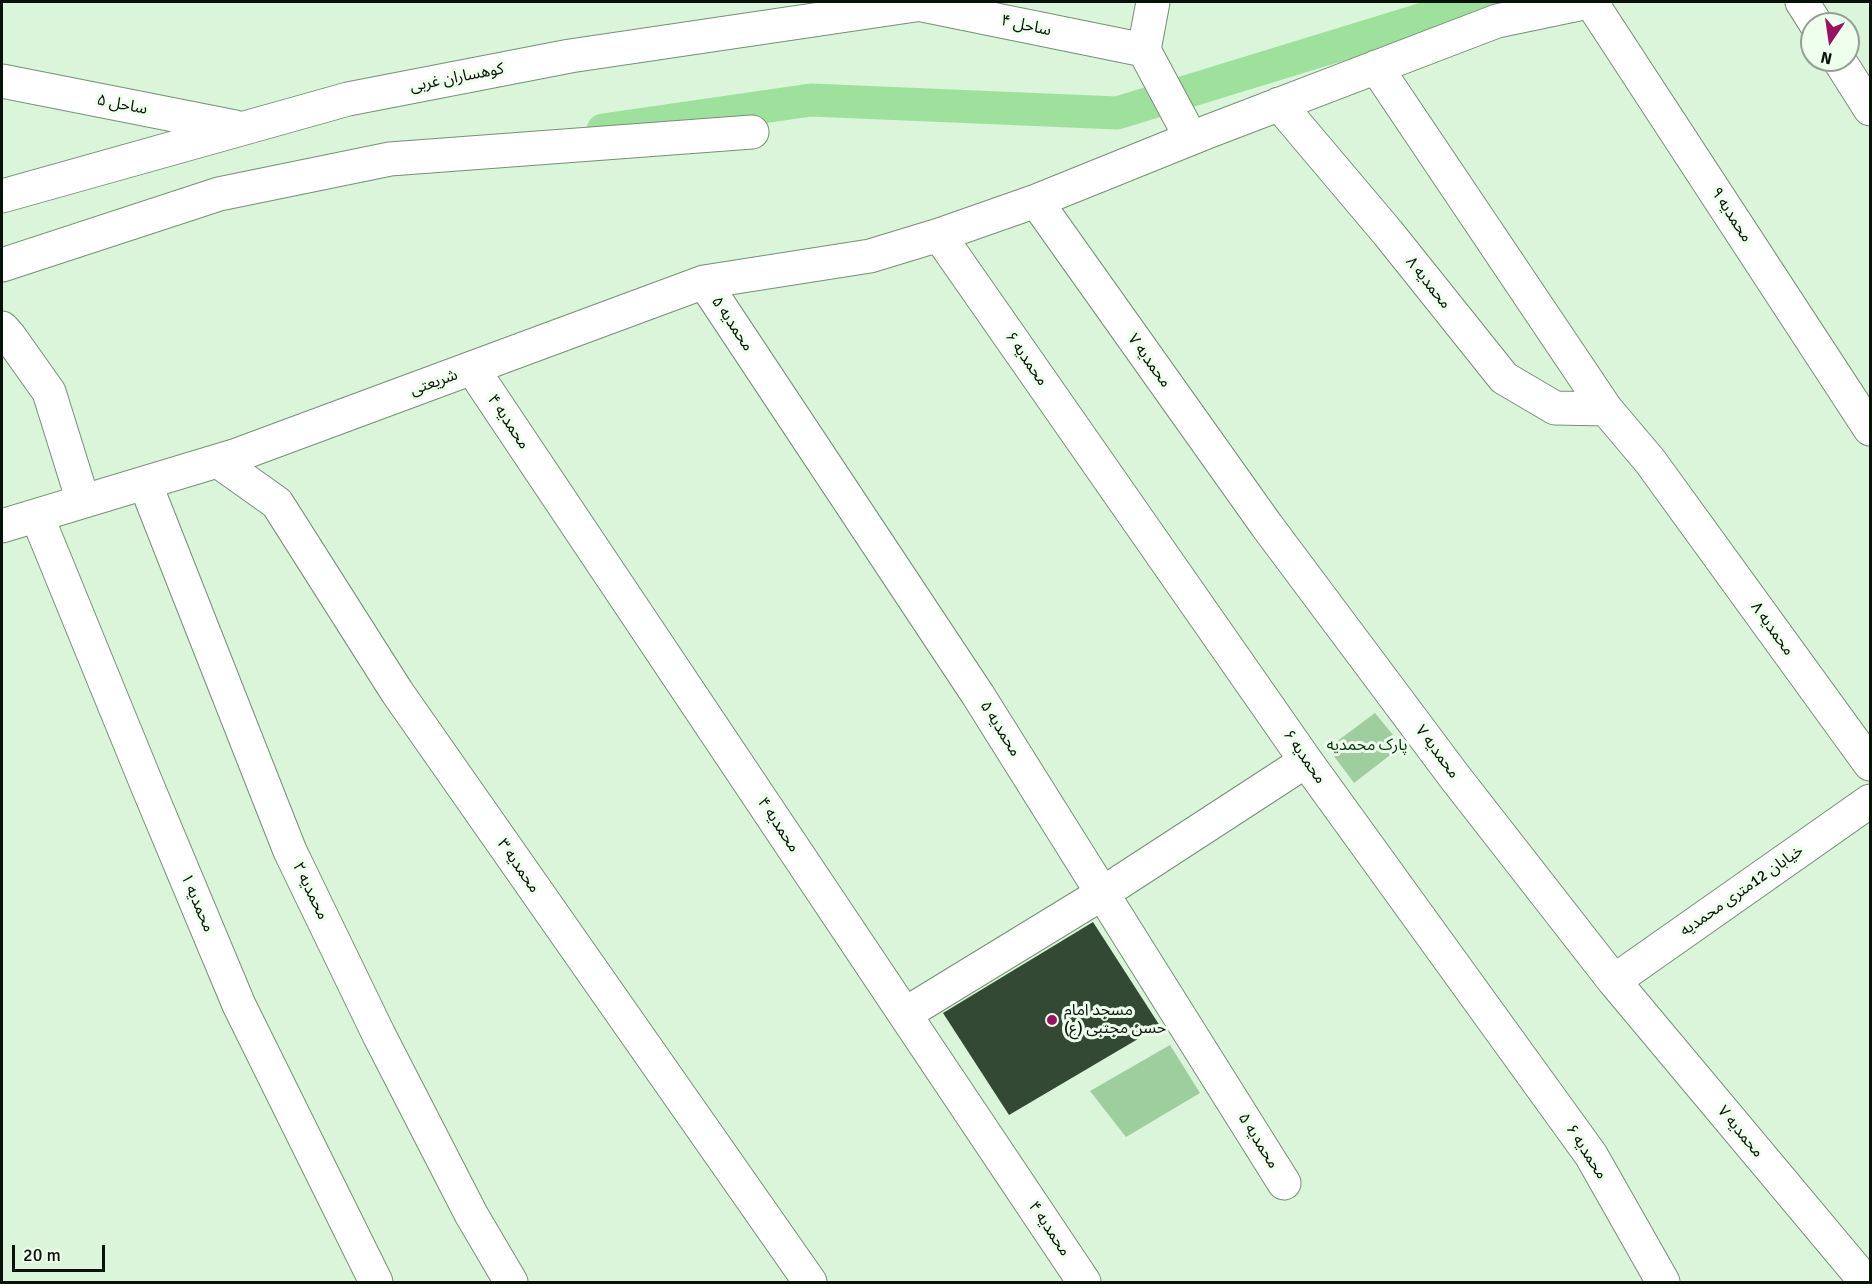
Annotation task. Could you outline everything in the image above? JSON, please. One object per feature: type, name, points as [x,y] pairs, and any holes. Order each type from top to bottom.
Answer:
[{"type":"street","points":[[1153,2],[1144,51],[1190,136]]},
{"type":"street","name":"شریعتی","points":[[2,526],[237,456],[704,282],[870,256],[939,235],[1036,201],[1190,136],[1497,21],[1589,2]]},
{"type":"street","name":"محمدیه ۹","points":[[1589,2],[1870,429]]},
{"type":"street","name":"ساحل ۴","points":[[915,3],[1144,51]]},
{"type":"street","name":"کوهساران غربی","points":[[2,196],[348,99],[570,56],[915,3]]},
{"type":"street","name":"محمدیه ۸","points":[[1376,67],[1606,409],[1650,461],[1870,764]]},
{"type":"street","points":[[1847,72],[1870,109]]},
{"type":"street","name":"ساحل ۵","points":[[2,81],[242,129]]},
{"type":"street","name":"محمدیه ۸","points":[[1279,104],[1388,233],[1504,378],[1555,408],[1606,409]]},
{"type":"street","points":[[2,265],[219,194],[390,159],[752,132]]},
{"type":"street","name":"محمدیه ۷","points":[[1036,201],[1267,526],[1454,776],[1614,981],[1866,1282]]},
{"type":"street","name":"محمدیه ۶","points":[[939,235],[1306,761],[1591,1155],[1663,1282]]},
{"type":"street","name":"محمدیه ۵","points":[[704,282],[972,686],[1284,1183]]},
{"type":"street","points":[[2,328],[49,392],[83,501]]},
{"type":"street","name":"محمدیه ۴","points":[[472,368],[1084,1282]]},
{"type":"street","name":"محمدیه ۳","points":[[218,461],[277,503],[396,692],[810,1282]]},
{"type":"street","name":"محمدیه ۲","points":[[146,483],[290,851],[379,1035],[471,1214],[511,1282]]},
{"type":"street","name":"محمدیه ۱","points":[[37,516],[142,774],[240,1005],[376,1282]]},
{"type":"street","points":[[905,1014],[1103,893],[1306,761]]},
{"type":"street","name":"خیابان 12متری محمدیه","points":[[1614,981],[1870,801]]},
{"type":"green space","name":"پارک محمدیه","points":[[1375,713],[1402,746],[1354,783],[1328,748]]},
{"type":"green space","points":[[1170,1045],[1200,1093],[1126,1137],[1090,1091]]},
{"type":"building","name":"مسجد امام حسن مجتبی (ع)","points":[[1093,922],[1160,1026],[1009,1115],[943,1013]]},
{"type":"waterway","points":[[603,130],[811,100],[1117,113],[1479,2]]},
{"type":"place","name":"مسجد امام حسن مجتبی (ع)","points":[[1052,1020]]}]
